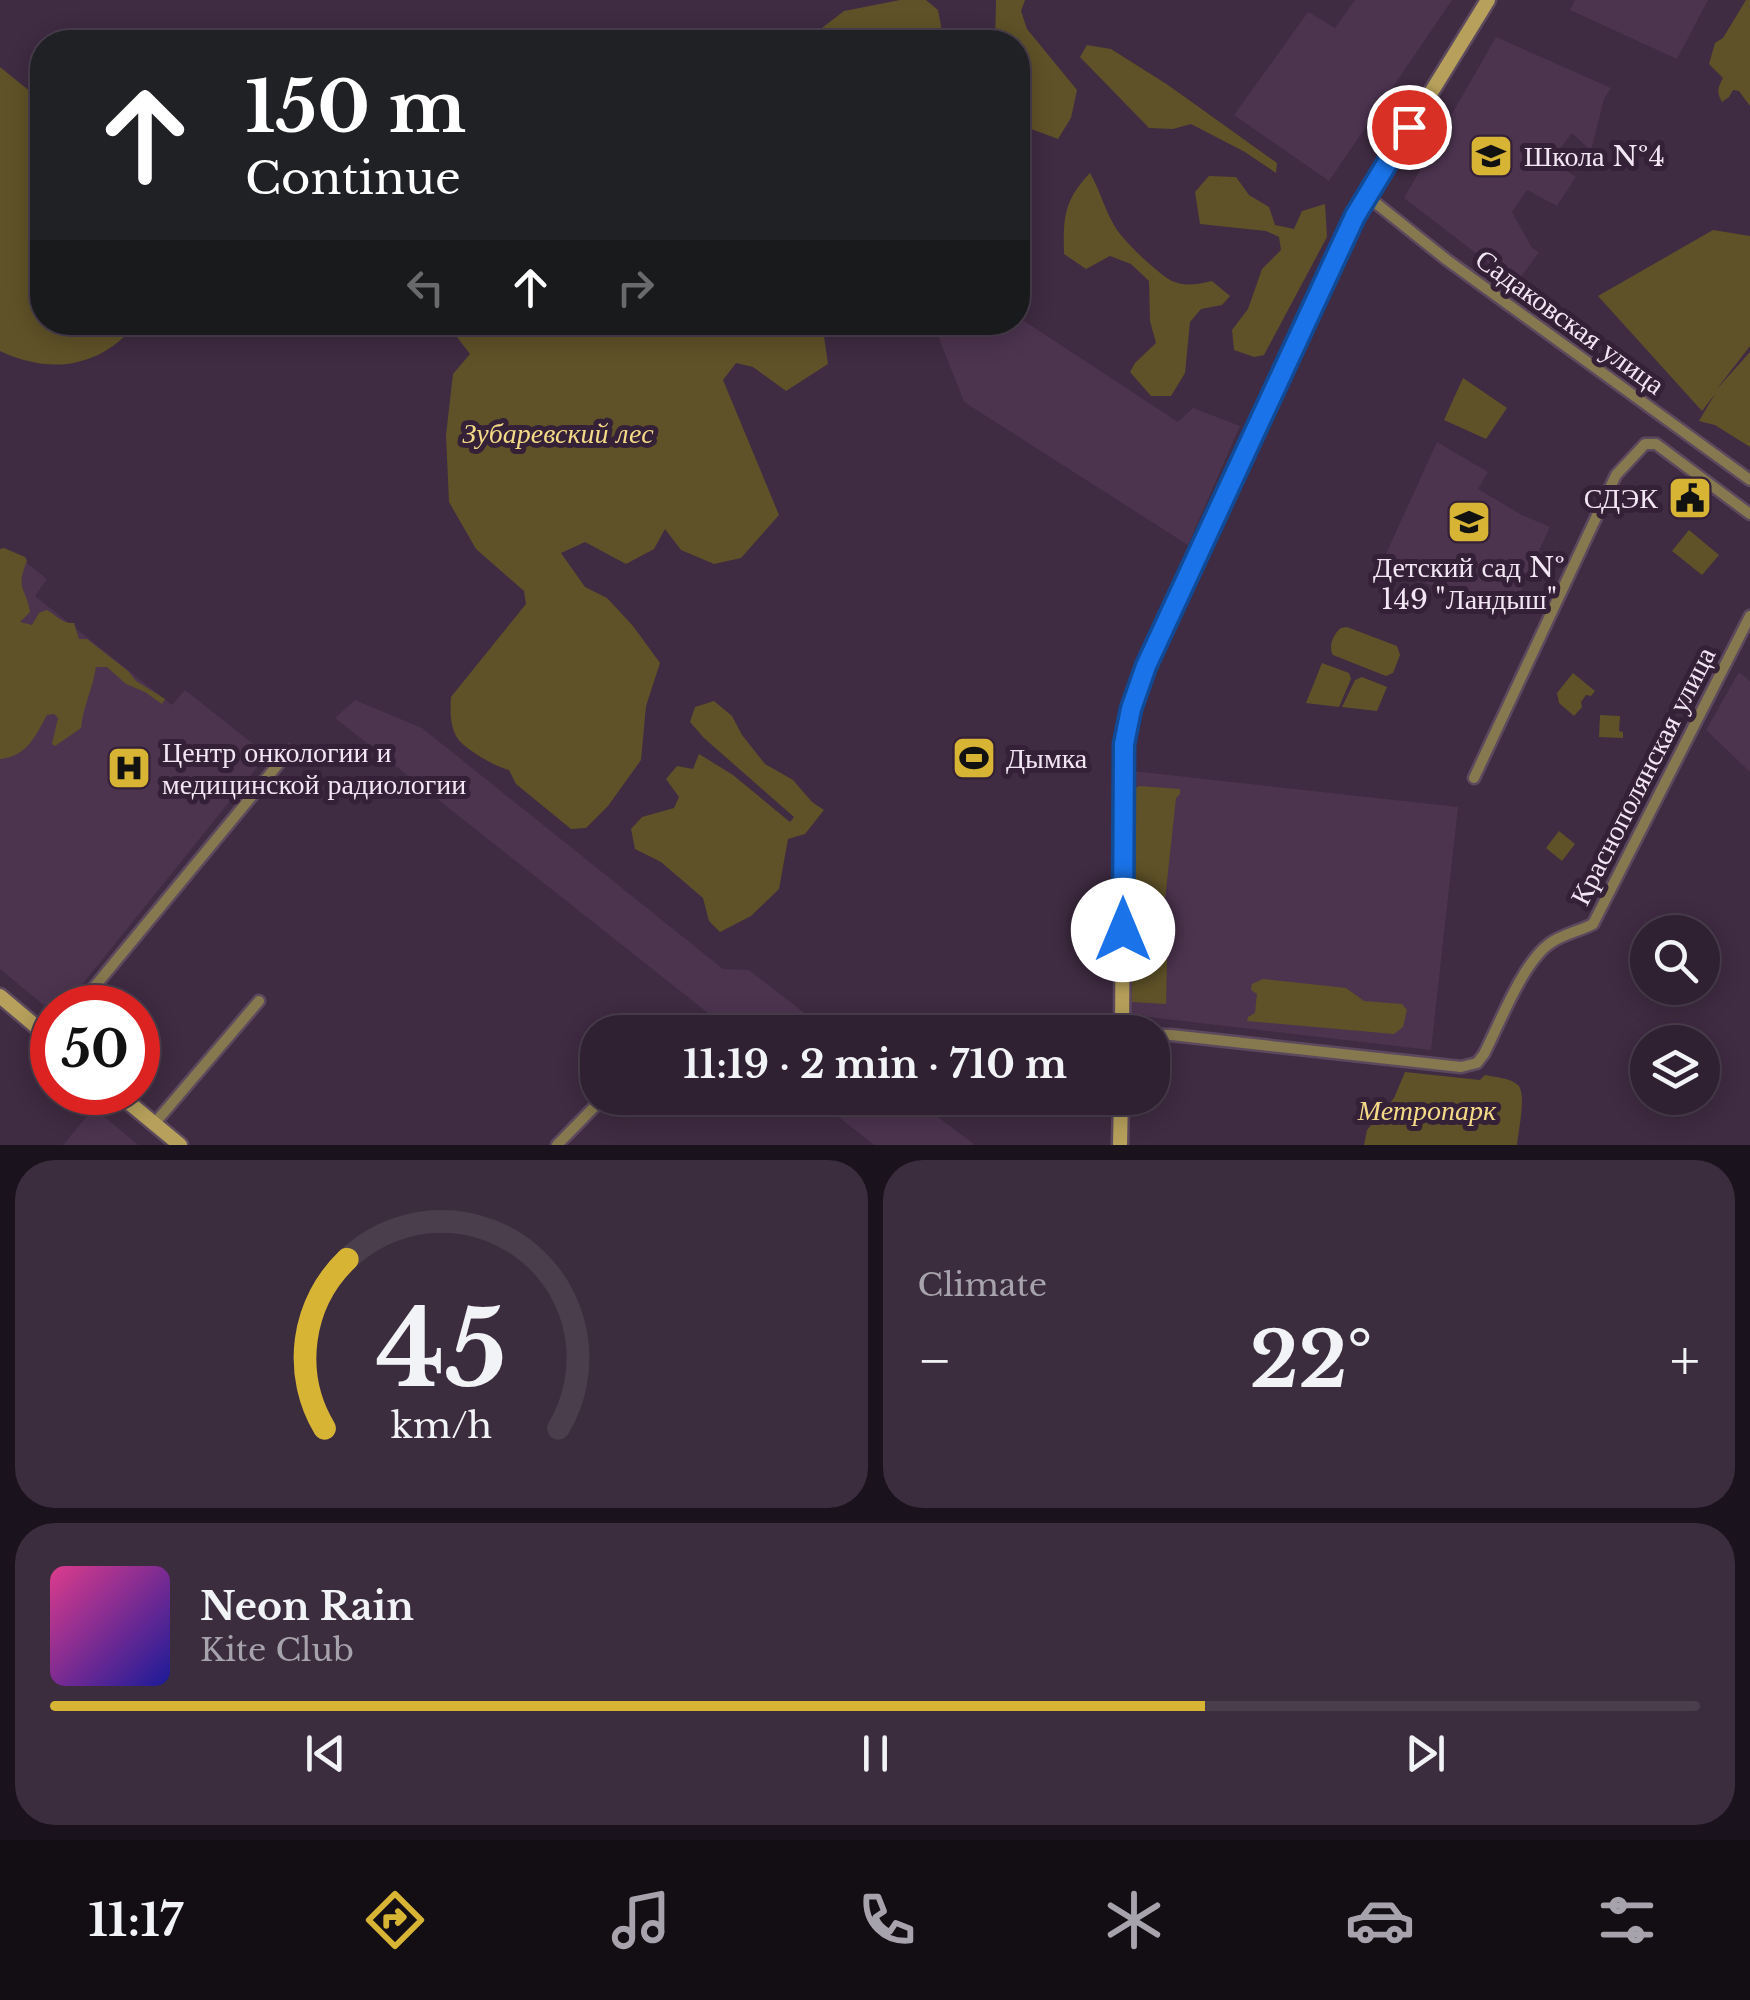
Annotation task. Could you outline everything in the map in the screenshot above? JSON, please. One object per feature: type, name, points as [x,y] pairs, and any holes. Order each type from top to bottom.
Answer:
[{"type":"main road","points":[[1122,1015],[1124,748],[1131,709],[1151,656],[1355,216],[1488,0]]},
{"type":"main road","points":[[0,996],[30,1021]]},
{"type":"main road","points":[[143,1115],[180,1145]]},
{"type":"main road","points":[[1120,1145],[1121,1115]]},
{"type":"street","name":"Садаковская улица","points":[[1371,189],[1447,260],[1750,480]]},
{"type":"street","points":[[1474,778],[1616,475],[1646,444],[1656,444],[1750,514]]},
{"type":"street","name":"Краснополянская улица","points":[[1170,1034],[1462,1067],[1477,1063],[1528,966],[1540,951],[1559,937],[1593,924],[1750,616]]},
{"type":"street","points":[[97,985],[290,751]]},
{"type":"street","points":[[154,1124],[258,1001]]},
{"type":"street","points":[[557,1145],[586,1115]]},
{"type":"shaded area","points":[[1355,0],[1452,0],[1329,181],[1234,115],[1308,12],[1335,28]]},
{"type":"shaded area","points":[[1575,0],[1708,0],[1677,59],[1570,10]]},
{"type":"shaded area","name":"Школа №4","points":[[1496,37],[1611,88],[1604,99],[1591,151],[1572,133],[1551,161],[1576,177],[1557,206],[1527,190],[1512,212],[1532,248],[1539,252],[1516,284],[1404,198]]},
{"type":"shaded area","points":[[1030,325],[1178,422],[1193,408],[1240,426],[1188,545],[964,402],[938,335],[1030,335]]},
{"type":"shaded area","name":"Детский сад № 149 \"Ландыш\"","points":[[1437,442],[1488,472],[1478,489],[1550,527],[1512,610],[1498,605],[1496,608],[1380,567]]},
{"type":"shaded area","name":"Центр онкологии и медицинской радиологии","points":[[12,551],[47,579],[35,596],[172,705],[185,690],[267,755],[82,985],[30,985],[30,994],[0,969],[0,566]]},
{"type":"shaded area","points":[[1739,672],[1750,681],[1750,772],[1706,730]]},
{"type":"shaded area","points":[[355,700],[422,728],[723,969],[749,970],[807,1015],[711,1015],[335,718]]},
{"type":"shaded area","points":[[1133,771],[1458,807],[1431,1050],[1170,1020],[1170,1015],[1131,1015]]},
{"type":"shaded area","points":[[88,1115],[102,1115],[138,1145],[63,1145]]},
{"type":"shaded area","points":[[836,1115],[935,1115],[975,1145],[874,1145]]},
{"type":"green space","points":[[900,0],[926,0],[938,10],[942,30],[819,30],[844,11]]},
{"type":"green space","points":[[996,0],[1025,0],[1021,11],[1028,30],[995,30]]},
{"type":"green space","points":[[1746,0],[1750,0],[1750,106],[1739,91],[1733,90],[1722,102],[1718,90],[1723,78],[1709,64],[1715,43],[1723,38]]},
{"type":"green space","points":[[1030,33],[1077,90],[1071,118],[1058,139],[1030,128]]},
{"type":"green space","points":[[1087,45],[1111,49],[1168,85],[1277,163],[1276,173],[1191,124],[1173,129],[1149,128],[1080,57]]},
{"type":"green space","points":[[0,67],[30,91],[30,335],[126,335],[107,350],[74,363],[38,363],[0,351]]},
{"type":"green space","points":[[1090,173],[1118,231],[1149,264],[1172,281],[1212,281],[1230,296],[1222,305],[1201,309],[1190,322],[1185,373],[1171,396],[1151,396],[1130,372],[1156,343],[1150,321],[1149,281],[1131,264],[1110,256],[1086,269],[1064,254],[1067,210]]},
{"type":"green space","points":[[1209,176],[1236,177],[1249,195],[1269,207],[1275,225],[1294,229],[1302,211],[1325,204],[1327,237],[1264,355],[1254,357],[1234,350],[1232,330],[1248,309],[1262,269],[1281,250],[1279,237],[1266,231],[1200,224],[1195,192]]},
{"type":"green space","points":[[1713,230],[1750,236],[1750,346],[1716,390],[1750,352],[1750,447],[1715,425],[1699,421],[1715,394],[1702,411],[1598,296]]},
{"type":"green space","name":"Зубаревский лес","points":[[824,335],[828,364],[786,391],[753,367],[736,363],[723,380],[779,515],[741,558],[714,564],[681,550],[665,529],[654,549],[626,564],[585,542],[561,553],[585,587],[607,598],[660,663],[646,706],[641,760],[608,806],[586,828],[571,829],[516,784],[509,770],[482,758],[462,743],[452,724],[451,697],[526,604],[524,591],[476,549],[449,502],[446,435],[453,374],[470,354],[457,337]]},
{"type":"green space","points":[[1463,378],[1507,408],[1486,439],[1444,420]]},
{"type":"green space","points":[[1689,530],[1719,555],[1702,575],[1672,551]]},
{"type":"green space","points":[[0,549],[27,561],[22,583],[30,612],[20,622],[32,625],[39,613],[47,610],[74,623],[79,639],[87,639],[136,681],[165,699],[162,704],[126,684],[107,667],[96,667],[81,728],[55,746],[52,744],[58,718],[47,715],[24,750],[0,759]]},
{"type":"green space","points":[[1347,627],[1397,646],[1400,655],[1393,673],[1386,676],[1333,655],[1334,637]]},
{"type":"green space","points":[[1322,663],[1349,673],[1351,679],[1339,707],[1306,703]]},
{"type":"green space","points":[[1573,673],[1595,691],[1586,695],[1574,716],[1559,703],[1557,693]]},
{"type":"green space","points":[[1362,677],[1387,687],[1377,711],[1342,707],[1355,680]]},
{"type":"green space","points":[[714,701],[732,716],[765,764],[793,780],[824,810],[805,834],[788,839],[779,889],[751,916],[720,932],[709,921],[703,898],[661,862],[635,849],[631,829],[642,817],[674,808],[679,797],[666,779],[677,766],[693,769],[699,754],[733,775],[790,822],[794,817],[690,722],[695,707]]},
{"type":"green space","points":[[1600,715],[1620,716],[1619,731],[1623,738],[1599,737]]},
{"type":"green space","points":[[1139,786],[1180,789],[1163,918],[1168,920],[1166,1004],[1132,1002],[1129,793]]},
{"type":"green space","points":[[1559,831],[1575,844],[1562,861],[1546,848]]},
{"type":"green space","points":[[1263,979],[1346,988],[1364,1001],[1402,1004],[1407,1010],[1403,1027],[1394,1034],[1247,1021],[1255,1013],[1257,994],[1251,990],[1252,984]]},
{"type":"green space","name":"Метропарк","points":[[1405,1072],[1480,1080],[1485,1075],[1515,1083],[1522,1096],[1517,1145],[1364,1145],[1367,1130],[1394,1098]]},
{"type":"place","name":"Школа №4","points":[[1491,156]]},
{"type":"place","name":"СДЭК","points":[[1690,498]]},
{"type":"place","name":"Детский сад № 149 \"Ландыш\"","points":[[1469,522]]},
{"type":"place","name":"Дымка","points":[[974,758]]},
{"type":"place","name":"Центр онкологии и медицинской радиологии","points":[[129,768]]},
{"type":"route","points":[[1123,930],[1124,744],[1146,666],[1355,216],[1409,127]]}]
